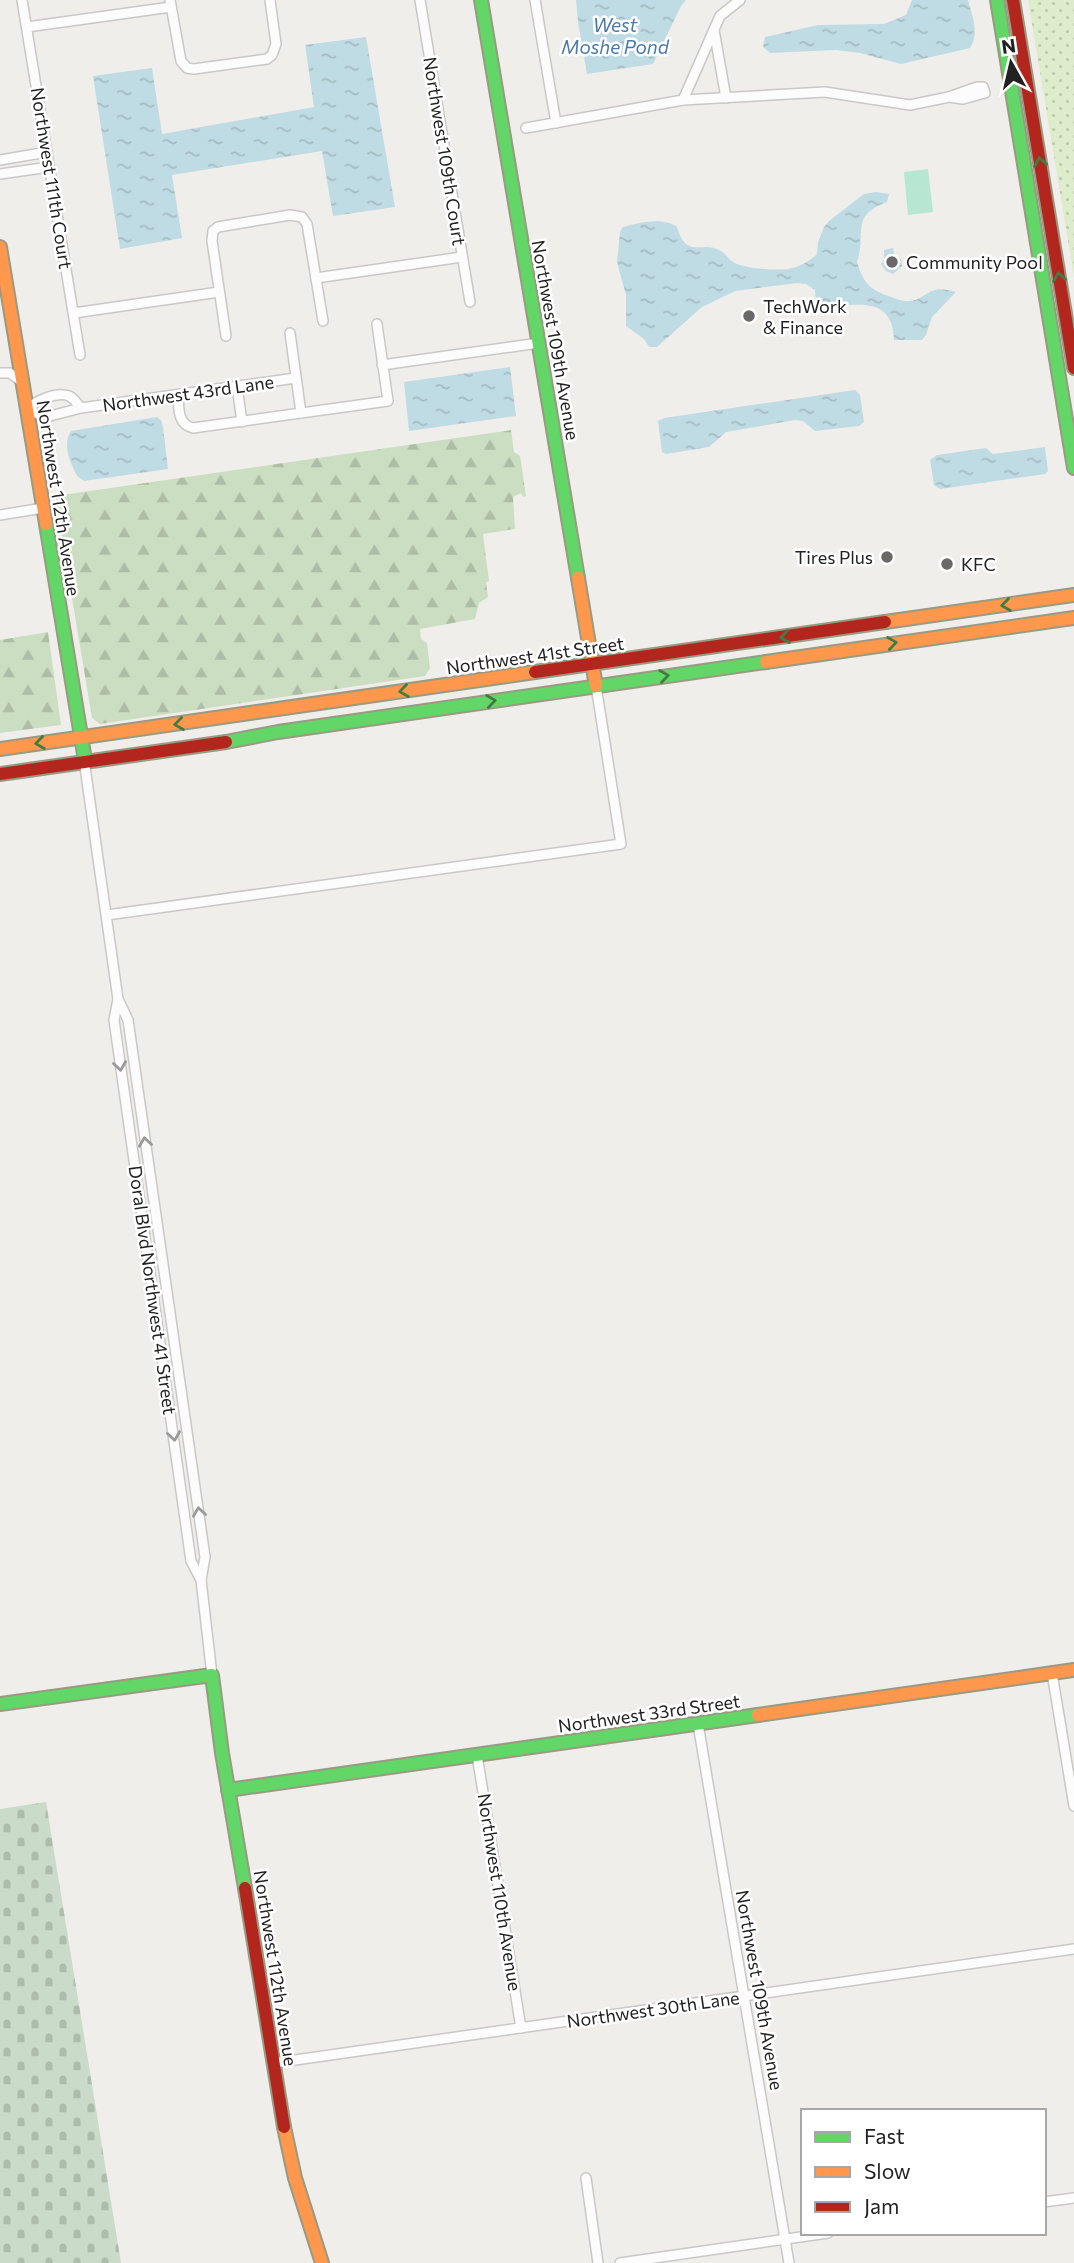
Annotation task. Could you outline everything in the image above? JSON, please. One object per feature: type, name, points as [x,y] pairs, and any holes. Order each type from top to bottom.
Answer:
[{"type":"main road","name":"Northwest 109th Avenue","points":[[481,0],[596,686]]},
{"type":"main road","points":[[997,0],[1074,468]]},
{"type":"main road","points":[[1013,0],[1074,368]]},
{"type":"main road","name":"Northwest 112th Avenue","points":[[0,247],[84,758]]},
{"type":"main road","name":"Northwest 41st Street","points":[[0,749],[1074,595]]},
{"type":"main road","points":[[0,767],[219,743],[278,732],[1074,618]]},
{"type":"main road","points":[[0,774],[84,758]]},
{"type":"main road","name":"Northwest 33rd Street","points":[[228,1790],[1074,1670]]},
{"type":"main road","points":[[0,1704],[212,1675]]},
{"type":"main road","name":"Northwest 112th Avenue","points":[[212,1675],[228,1790],[293,2167],[321,2263]]},
{"type":"street","name":"Northwest 111th Court","points":[[22,0],[80,355]]},
{"type":"street","points":[[27,27],[171,3],[180,55],[187,68],[199,69],[267,58],[275,51],[270,0]]},
{"type":"street","name":"Northwest 109th Court","points":[[420,0],[470,303]]},
{"type":"street","points":[[536,0],[556,123]]},
{"type":"street","points":[[683,100],[723,12],[740,0]]},
{"type":"street","points":[[714,30],[726,98]]},
{"type":"street","points":[[526,128],[683,100],[825,92],[904,105],[949,97]]},
{"type":"street","points":[[0,160],[47,152]]},
{"type":"street","points":[[21,156],[24,171]]},
{"type":"street","points":[[0,174],[49,167]]},
{"type":"street","points":[[226,336],[212,232],[218,227],[290,215],[302,217],[308,227],[323,321]]},
{"type":"street","points":[[316,278],[462,257]]},
{"type":"street","points":[[74,313],[219,292]]},
{"type":"street","points":[[178,395],[180,417],[185,425],[196,428],[387,401],[377,324]]},
{"type":"street","points":[[290,332],[301,413]]},
{"type":"street","points":[[382,365],[539,343]]},
{"type":"street","points":[[0,373],[10,373],[22,382]]},
{"type":"street","name":"Northwest 43rd Lane","points":[[27,409],[50,416],[77,409],[296,378]]},
{"type":"street","points":[[237,386],[242,422]]},
{"type":"street","points":[[27,409],[37,400],[58,396],[60,409]]},
{"type":"street","name":"Northwest 43rd Lane","points":[[58,396],[71,397],[77,409]]},
{"type":"street","name":"Northwest 43rd Lane","points":[[47,414],[49,411],[69,407],[77,409]]},
{"type":"street","points":[[0,515],[43,508]]},
{"type":"street","points":[[107,915],[621,844],[596,686]]},
{"type":"street","name":"Doral Blvd Northwest 41 Street","points":[[84,758],[118,999],[128,1020],[205,1557],[201,1580],[212,1675]]},
{"type":"street","name":"Doral Blvd Northwest 41 Street","points":[[118,999],[114,1020],[191,1561],[201,1580]]},
{"type":"street","points":[[1052,1673],[1074,1806]]},
{"type":"street","name":"Northwest 109th Avenue","points":[[698,1724],[789,2263]]},
{"type":"street","name":"Northwest 110th Avenue","points":[[477,1755],[521,2028]]},
{"type":"street","name":"Northwest 30th Lane","points":[[274,2063],[1074,1949]]},
{"type":"street","points":[[586,2178],[598,2263]]},
{"type":"street","points":[[1046,2202],[1074,2198]]},
{"type":"street","points":[[620,2263],[814,2235]]},
{"type":"green space","points":[[1028,0],[1074,0],[1074,277]]},
{"type":"green space","points":[[928,169],[933,212],[908,215],[904,172]]},
{"type":"green space","points":[[511,430],[514,452],[520,456],[526,496],[523,497],[521,493],[513,497],[515,529],[483,534],[489,581],[486,582],[488,597],[479,603],[475,619],[420,629],[421,639],[427,643],[430,668],[425,676],[100,724],[92,718],[55,496]]},
{"type":"green space","points":[[48,632],[61,725],[0,733],[0,640]]},
{"type":"green space","points":[[46,1802],[121,2263],[0,2263],[0,1809]]},
{"type":"water","name":"West Moshe Pond","points":[[576,0],[686,0],[653,64],[587,74]]},
{"type":"water","points":[[912,0],[968,0],[975,30],[970,48],[901,64],[860,53],[836,50],[770,53],[763,47],[765,37],[818,25],[884,24],[906,15]]},
{"type":"water","points":[[366,37],[395,207],[333,216],[322,151],[172,175],[182,238],[120,249],[93,76],[152,68],[162,134],[314,107],[305,45]]},
{"type":"water","points":[[864,194],[889,194],[887,202],[875,207],[863,219],[857,262],[868,284],[881,293],[904,301],[917,299],[939,289],[956,292],[932,317],[922,340],[894,340],[892,325],[887,315],[879,309],[859,305],[822,307],[816,302],[815,290],[806,284],[797,283],[735,291],[702,307],[657,347],[649,347],[644,339],[626,326],[626,295],[617,262],[620,232],[623,227],[644,222],[665,222],[677,227],[685,243],[690,246],[714,248],[743,266],[788,269],[804,264],[817,254],[818,242],[829,221]]},
{"type":"water","name":"Community Pool","points":[[893,248],[895,258],[901,258],[902,266],[893,274],[886,271],[881,264],[884,250]]},
{"type":"water","points":[[510,367],[516,416],[409,431],[404,382]]},
{"type":"water","points":[[855,390],[860,395],[864,422],[859,426],[815,431],[803,421],[795,420],[726,432],[709,447],[666,454],[662,452],[658,421],[664,418]]},
{"type":"water","points":[[157,417],[163,427],[168,469],[84,481],[77,476],[67,448],[71,431]]},
{"type":"water","points":[[1045,447],[1048,471],[1045,474],[940,489],[934,485],[930,460],[937,455],[986,448],[993,454]]},
{"type":"traffic: fast","points":[[481,0],[578,578]]},
{"type":"traffic: fast","points":[[997,0],[1074,468]]},
{"type":"traffic: fast","points":[[46,524],[84,754]]},
{"type":"traffic: fast","points":[[226,742],[278,732],[766,662]]},
{"type":"traffic: fast","points":[[0,1704],[212,1675],[245,1888]]},
{"type":"traffic: fast","points":[[228,1790],[758,1715]]},
{"type":"traffic: slow","points":[[0,247],[46,524]]},
{"type":"traffic: slow","points":[[578,578],[596,686]]},
{"type":"traffic: slow","points":[[885,622],[1074,595]]},
{"type":"traffic: slow","points":[[766,662],[1074,618]]},
{"type":"traffic: slow","points":[[0,749],[535,672]]},
{"type":"traffic: slow","points":[[758,1715],[1074,1670]]},
{"type":"traffic: slow","points":[[284,2127],[295,2178],[322,2263]]},
{"type":"traffic: jam","points":[[1013,0],[1074,368]]},
{"type":"traffic: jam","points":[[535,672],[885,622]]},
{"type":"traffic: jam","points":[[0,774],[226,742]]},
{"type":"traffic: jam","points":[[245,1888],[284,2127]]},
{"type":"place","name":"Community Pool","points":[[892,262]]},
{"type":"place","name":"TechWork & Finance","points":[[749,316]]},
{"type":"place","name":"Tires Plus","points":[[887,557]]},
{"type":"place","name":"KFC","points":[[947,564]]}]
